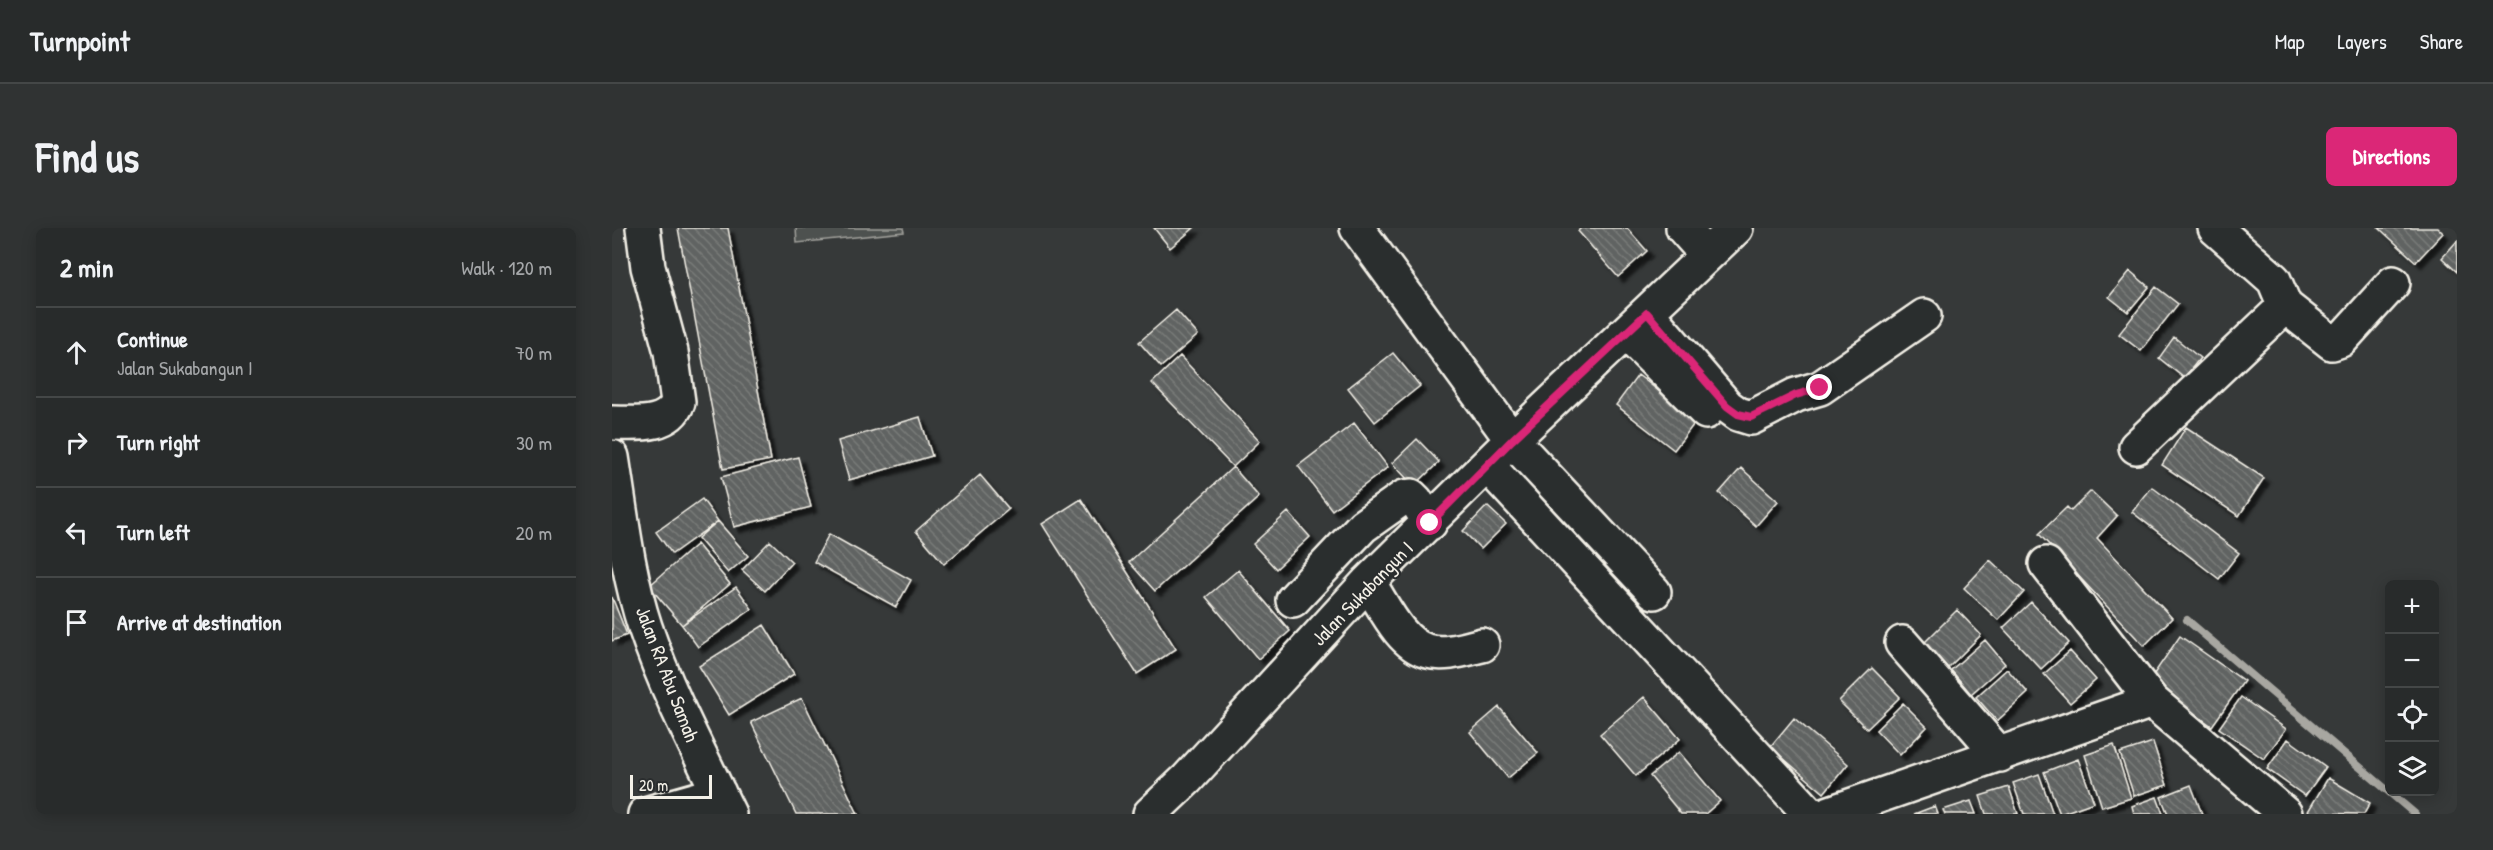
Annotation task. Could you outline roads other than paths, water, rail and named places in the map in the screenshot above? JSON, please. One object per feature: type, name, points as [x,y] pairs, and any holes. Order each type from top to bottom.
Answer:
[{"type":"street","points":[[612,423],[643,423],[661,419],[675,410],[678,402],[671,352],[648,267],[644,228]]},
{"type":"street","points":[[1683,228],[1707,255]]},
{"type":"street","name":"Jalan Sukabangun I","points":[[1150,814],[1195,770],[1368,582],[1512,440],[1736,228]]},
{"type":"street","points":[[2215,228],[2271,277],[2277,285],[2285,306],[2332,343],[2341,340],[2393,283]]},
{"type":"street","points":[[1367,231],[1512,440],[1654,592]]},
{"type":"street","points":[[2136,447],[2285,306]]},
{"type":"street","points":[[1636,323],[1727,406],[1738,414],[1751,417],[1796,395],[1820,388],[1924,316]]},
{"type":"street","points":[[1636,323],[1728,433]]},
{"type":"street","name":"Jalan RA Abu Samah","points":[[612,457],[626,546],[645,625],[673,698],[724,804]]},
{"type":"street","points":[[1487,465],[1810,814]]},
{"type":"street","points":[[1293,600],[1363,526],[1404,497],[1411,496],[1416,501],[1430,523]]},
{"type":"street","points":[[2046,564],[2152,701],[2284,814]]},
{"type":"street","points":[[1368,582],[1409,641],[1428,651],[1453,652],[1482,645]]},
{"type":"street","points":[[1902,643],[2000,755]]},
{"type":"street","points":[[1827,814],[2152,701]]},
{"type":"street","points":[[645,814],[724,804]]},
{"type":"waterway","points":[[2187,620],[2415,814]]}]
